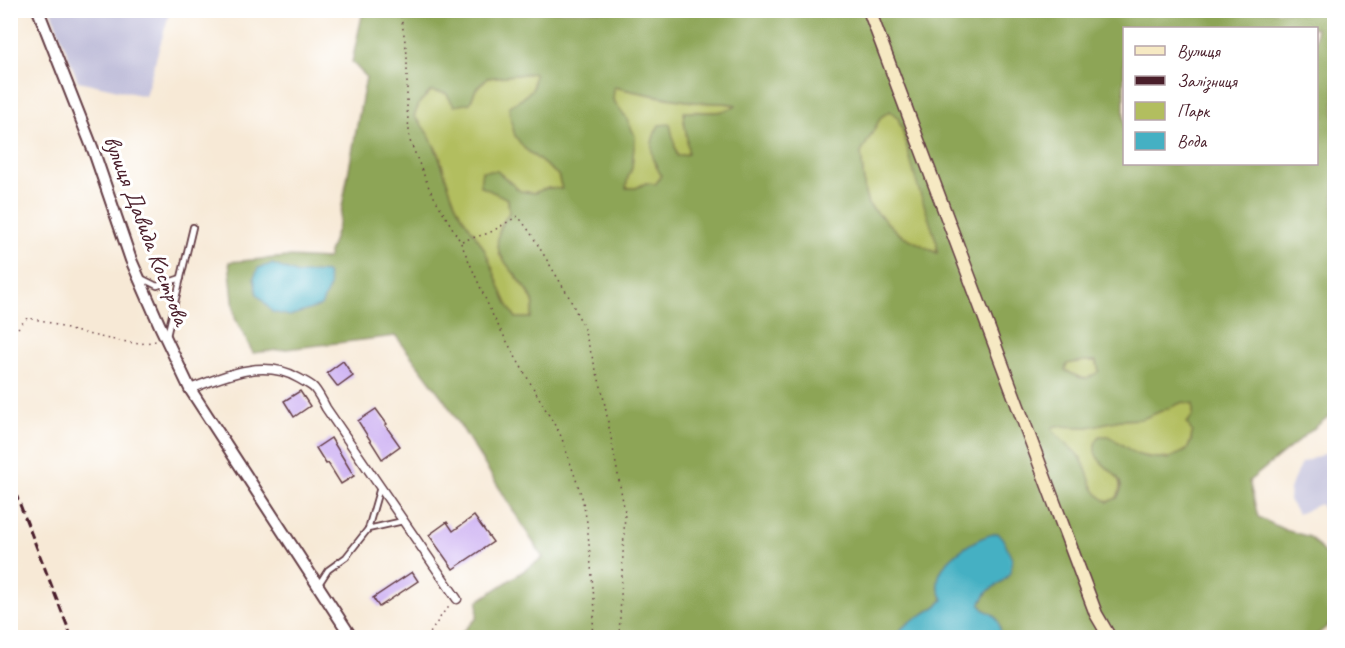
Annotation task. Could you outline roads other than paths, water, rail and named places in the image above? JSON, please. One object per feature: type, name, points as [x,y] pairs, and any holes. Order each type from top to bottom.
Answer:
[{"type":"main road","points":[[869,10],[1096,614],[1110,638]]},
{"type":"street","name":"вулиця Давида Кострова","points":[[38,10],[94,152],[131,260],[190,389],[352,638]]},
{"type":"street","points":[[190,389],[230,374],[258,368],[281,370],[314,387],[457,599]]},
{"type":"lane","points":[[166,339],[193,227]]},
{"type":"lane","points":[[139,277],[157,286],[181,278]]},
{"type":"lane","points":[[318,586],[328,570],[346,557],[368,529],[380,487]]},
{"type":"lane","points":[[368,529],[404,521]]},
{"type":"water","points":[[272,264],[298,274],[327,273],[330,286],[321,306],[290,316],[272,312],[257,294],[254,278],[258,268]]},
{"type":"water","points":[[998,533],[1012,559],[1010,573],[987,592],[980,604],[997,619],[1001,637],[896,637],[905,625],[943,600],[938,581],[945,565],[961,550],[980,539]]},
{"type":"railway","points":[[10,479],[72,638]]}]
